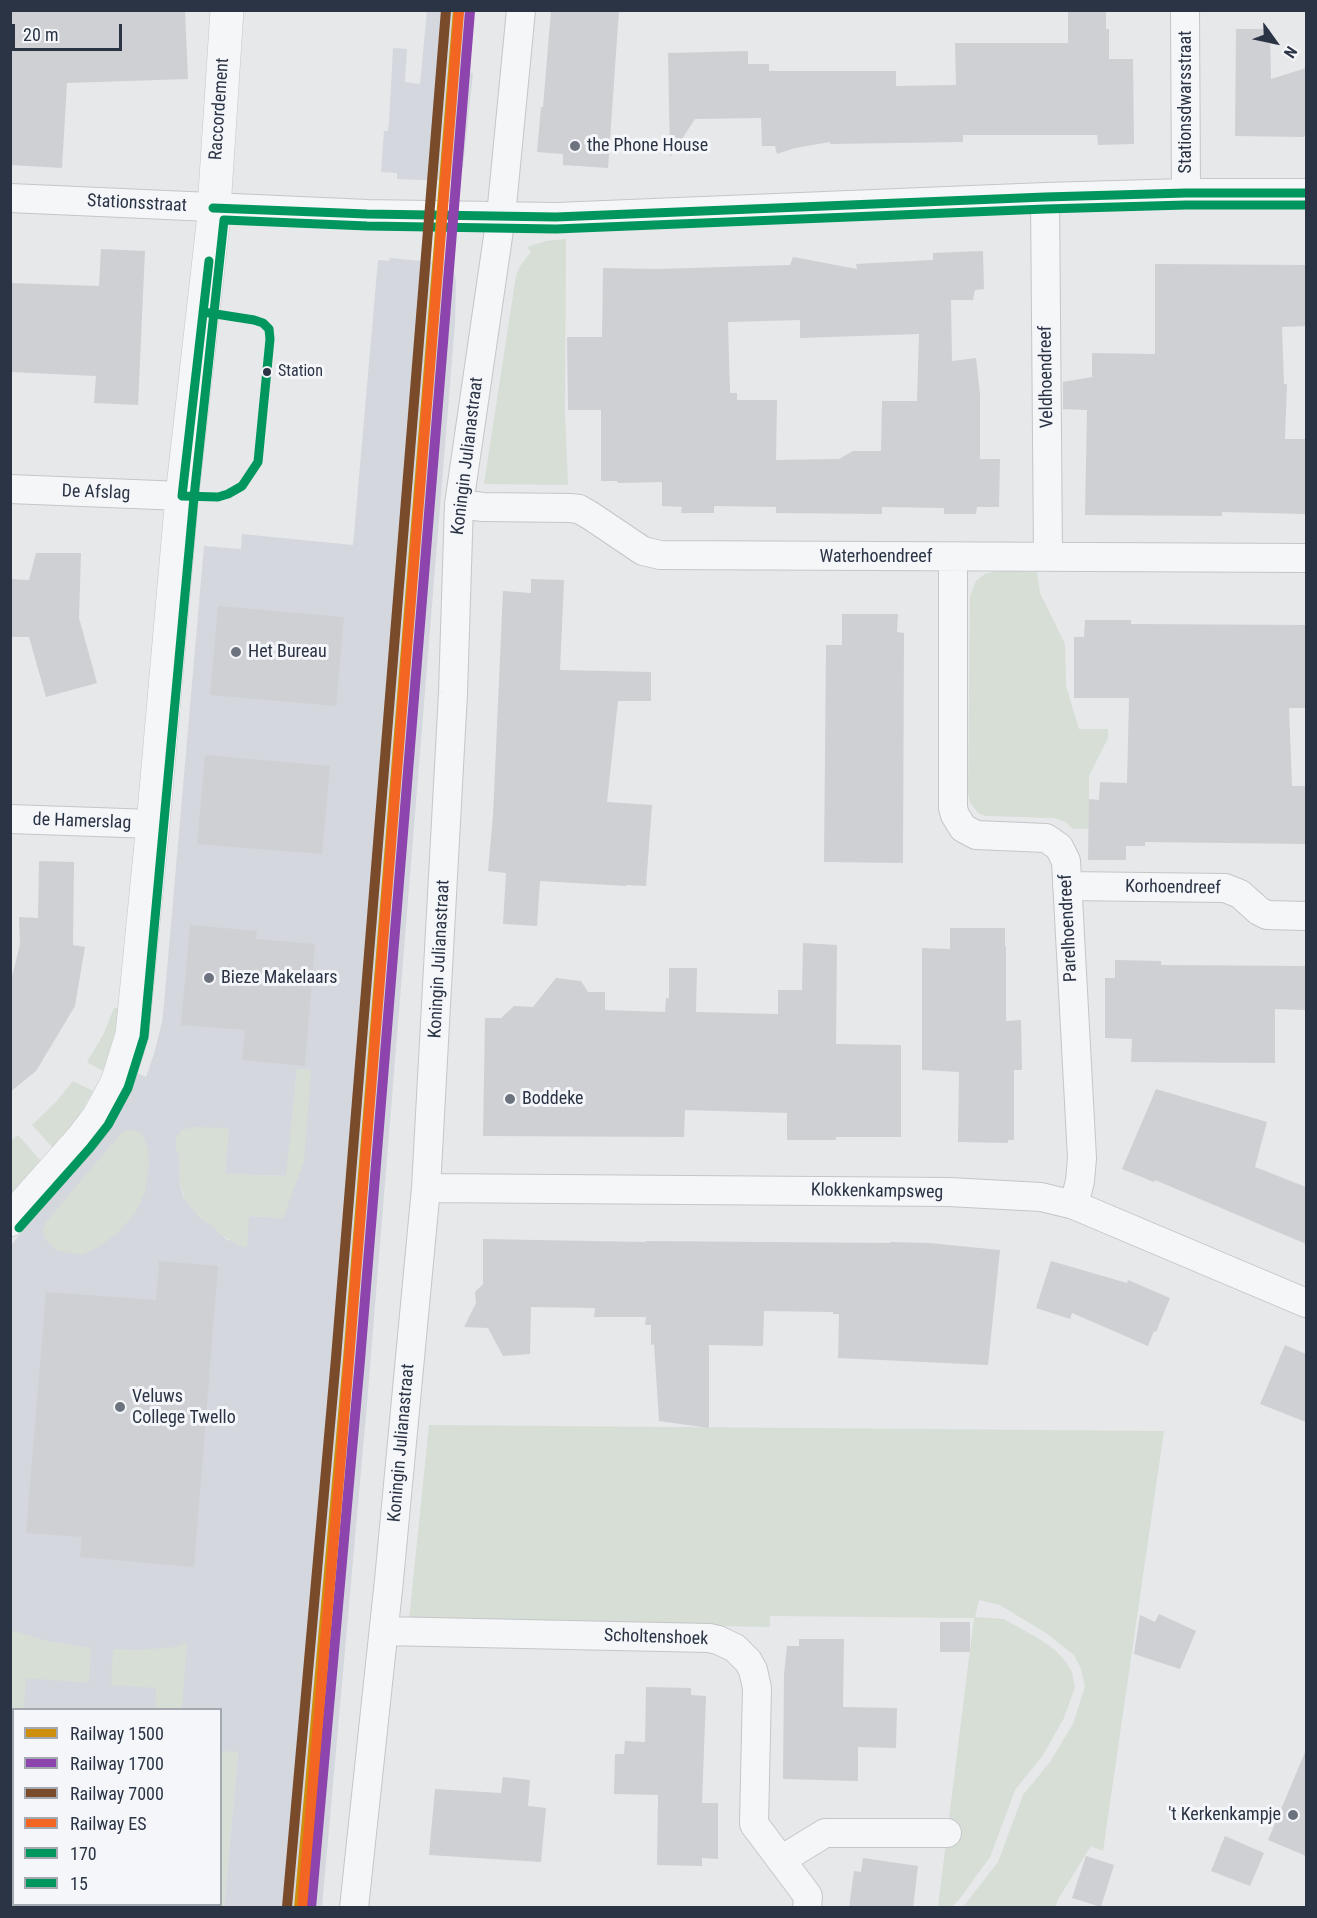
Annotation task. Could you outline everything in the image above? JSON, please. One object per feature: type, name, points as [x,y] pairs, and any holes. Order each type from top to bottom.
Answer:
[{"type":"street","name":"Raccordement","points":[[10,1220],[81,1140],[104,1108],[121,1074],[129,1051],[137,1006],[182,496],[208,268],[227,10]]},
{"type":"street","name":"Koningin Julianastraat","points":[[354,1908],[384,1631],[426,1188],[453,693],[459,504],[501,216],[521,10]]},
{"type":"street","name":"Stationsdwarsstraat","points":[[1185,10],[1186,194]]},
{"type":"street","name":"Stationsstraat","points":[[10,198],[366,214],[556,217],[1045,197],[1306,193]]},
{"type":"street","name":"Veldhoendreef","points":[[1045,197],[1048,556]]},
{"type":"street","name":"De Afslag","points":[[10,489],[182,496]]},
{"type":"street","name":"Waterhoendreef","points":[[459,504],[483,507],[579,509],[638,548],[660,555],[1306,558]]},
{"type":"street","name":"Parelhoendreef","points":[[953,557],[953,796],[955,816],[963,828],[976,835],[1036,836],[1051,840],[1064,856],[1082,1158],[1080,1181],[1074,1205]]},
{"type":"street","name":"de Hamerslag","points":[[10,819],[153,824]]},
{"type":"street","name":"Korhoendreef","points":[[1067,886],[1225,888],[1240,894],[1267,915],[1306,916]]},
{"type":"street","name":"Klokkenkampsweg","points":[[426,1188],[949,1192],[1041,1197],[1074,1205],[1306,1303]]},
{"type":"street","name":"Scholtenshoek","points":[[384,1631],[709,1638],[735,1648],[748,1661],[756,1678],[754,1824],[808,1896],[807,1908]]},
{"type":"street","points":[[781,1860],[825,1833],[947,1833]]},
{"type":"shaded area","points":[[427,11],[468,11],[463,72],[473,73],[463,167],[450,181],[397,179],[397,173],[381,172],[384,131],[388,131],[389,122],[393,48],[407,49],[405,82],[420,84]]},
{"type":"shaded area","points":[[566,239],[565,411],[568,485],[484,484],[516,276],[520,266],[531,252],[527,247],[546,241]]},
{"type":"shaded area","points":[[390,258],[451,262],[456,281],[455,323],[367,1404],[322,1907],[224,1907],[238,1753],[222,1751],[222,1708],[12,1708],[11,1733],[11,1245],[101,1141],[137,1073],[146,1077],[154,1054],[164,1004],[204,546],[241,549],[242,534],[353,545],[378,260],[389,261]],"holes":[[[297,1069],[311,1070],[283,1218],[249,1216],[229,1241],[215,1230],[216,1228],[200,1218],[183,1196],[180,1184],[179,1152],[228,1128],[225,1174],[287,1176]]]},
{"type":"shaded area","points":[[997,571],[1037,572],[1040,593],[1065,644],[1066,686],[1079,729],[1108,729],[1108,738],[1089,776],[1089,829],[1073,829],[1066,822],[1054,818],[986,816],[978,813],[970,802],[968,793],[970,596],[976,581],[985,574]]},
{"type":"shaded area","points":[[114,1008],[119,1008],[117,1024],[103,1071],[87,1062],[103,1035]]},
{"type":"shaded area","points":[[297,1069],[311,1070],[304,1162],[283,1218],[249,1216],[247,1248],[219,1234],[215,1228],[200,1218],[185,1200],[180,1184],[176,1137],[182,1130],[193,1127],[229,1128],[225,1174],[286,1176]]},
{"type":"shaded area","points":[[73,1081],[93,1091],[76,1120],[53,1148],[32,1125],[56,1102]]},
{"type":"shaded area","points":[[132,1129],[142,1134],[148,1149],[149,1163],[145,1192],[136,1212],[117,1234],[92,1251],[80,1255],[58,1251],[45,1239],[43,1231],[46,1222],[121,1133]]},
{"type":"shaded area","points":[[18,1135],[41,1161],[11,1195],[11,1141]]},
{"type":"shaded area","points":[[429,1425],[1164,1431],[1103,1851],[1091,1846],[1057,1901],[1056,1907],[963,1907],[998,1862],[1023,1795],[1050,1762],[1073,1724],[1085,1687],[1081,1669],[1074,1655],[1046,1633],[1000,1605],[979,1600],[975,1617],[1004,1619],[1041,1640],[1066,1662],[1072,1672],[1075,1687],[1064,1718],[1043,1755],[1015,1790],[990,1857],[951,1908],[938,1907],[974,1618],[770,1616],[770,1627],[409,1620]]},
{"type":"shaded area","points":[[11,1630],[48,1641],[91,1648],[89,1683],[26,1678],[24,1708],[12,1708],[12,1906],[222,1906],[222,1751],[238,1752],[224,1907],[11,1907]]},
{"type":"shaded area","points":[[187,1642],[182,1708],[155,1708],[156,1688],[111,1685],[113,1649],[175,1647]]},
{"type":"building","points":[[10,10],[185,10],[188,79],[67,83],[62,168],[10,165]]},
{"type":"building","points":[[551,10],[619,10],[608,168],[563,165],[563,154],[537,152]]},
{"type":"building","points":[[1068,10],[1106,10],[1106,29],[1109,29],[1109,59],[1133,59],[1134,144],[1098,145],[1097,135],[963,135],[963,142],[830,144],[830,142],[795,148],[777,154],[775,146],[762,146],[761,118],[695,119],[670,157],[668,53],[748,51],[748,64],[769,64],[769,71],[896,71],[896,86],[956,85],[955,43],[1068,43]]},
{"type":"building","points":[[1236,29],[1270,29],[1271,79],[1306,68],[1306,134],[1304,137],[1235,136]]},
{"type":"building","points":[[101,249],[145,251],[138,405],[94,403],[96,376],[10,372],[10,283],[99,286]]},
{"type":"building","points":[[983,251],[984,289],[975,290],[973,300],[951,300],[952,361],[976,358],[980,394],[980,459],[1000,459],[999,507],[977,507],[976,514],[944,514],[944,508],[882,507],[882,514],[776,513],[776,507],[714,506],[714,513],[681,513],[682,507],[662,506],[662,482],[601,481],[601,410],[568,410],[567,337],[602,337],[603,268],[657,269],[790,265],[793,257],[857,269],[856,264],[933,260],[933,253]],"holes":[[[800,320],[800,338],[919,334],[917,401],[882,401],[881,451],[853,451],[839,459],[776,460],[777,400],[737,400],[737,393],[730,393],[728,322]]]},
{"type":"building","points":[[1155,264],[1306,265],[1306,326],[1282,327],[1284,384],[1287,384],[1285,439],[1306,439],[1306,514],[1222,512],[1222,516],[1085,515],[1087,410],[1063,409],[1063,382],[1092,377],[1092,353],[1155,354]]},
{"type":"building","points":[[36,553],[81,553],[79,618],[97,683],[46,697],[29,637],[10,637],[10,579],[29,580]]},
{"type":"building","points":[[531,579],[564,580],[560,670],[651,672],[651,701],[618,701],[607,802],[652,805],[646,886],[540,881],[537,926],[503,924],[506,873],[488,871],[493,815],[503,591],[531,593]]},
{"type":"building","points":[[218,606],[344,617],[336,706],[210,695]]},
{"type":"building","points":[[842,614],[898,614],[897,632],[904,633],[903,863],[824,862],[826,645],[842,645]]},
{"type":"building","points":[[1085,620],[1131,620],[1131,624],[1306,625],[1306,708],[1289,708],[1292,786],[1306,786],[1306,844],[1145,842],[1145,846],[1126,846],[1126,860],[1088,860],[1089,799],[1099,800],[1100,782],[1127,783],[1129,698],[1074,698],[1074,637],[1084,637]]},
{"type":"building","points":[[205,755],[330,766],[322,854],[197,844]]},
{"type":"building","points":[[39,861],[74,862],[73,945],[85,947],[75,1006],[36,1071],[10,1092],[10,985],[20,944],[19,917],[38,918]]},
{"type":"building","points":[[190,925],[257,931],[256,939],[315,944],[305,1066],[242,1060],[245,1030],[181,1025]]},
{"type":"building","points":[[950,928],[1005,928],[1006,1021],[1021,1020],[1022,1070],[1014,1070],[1014,1140],[1008,1140],[1008,1143],[958,1142],[959,1072],[922,1070],[922,948],[950,949]]},
{"type":"building","points":[[803,943],[837,945],[836,1044],[901,1045],[901,1137],[787,1140],[787,1113],[685,1110],[684,1137],[483,1136],[485,1018],[501,1018],[514,1006],[533,1007],[556,978],[581,981],[588,992],[605,992],[605,1010],[665,1012],[666,998],[669,998],[669,968],[697,968],[696,1012],[778,1014],[778,990],[802,990]]},
{"type":"building","points":[[1115,960],[1161,961],[1161,965],[1306,966],[1306,1010],[1275,1009],[1275,1063],[1131,1062],[1132,1039],[1105,1038],[1105,978],[1115,978]]},
{"type":"building","points":[[1156,1089],[1267,1122],[1255,1167],[1306,1187],[1306,1244],[1155,1180],[1154,1182],[1122,1169]]},
{"type":"building","points":[[483,1239],[890,1242],[929,1243],[1000,1250],[988,1365],[838,1358],[839,1314],[764,1311],[763,1346],[709,1345],[709,1428],[659,1421],[654,1344],[651,1345],[651,1325],[645,1325],[646,1317],[594,1317],[595,1308],[531,1307],[530,1354],[503,1356],[488,1328],[464,1327],[476,1303],[475,1292],[483,1284]]},
{"type":"building","points":[[159,1261],[218,1266],[194,1567],[80,1557],[82,1537],[26,1533],[46,1292],[156,1300]]},
{"type":"building","points":[[1051,1261],[1127,1283],[1128,1280],[1170,1298],[1148,1346],[1072,1313],[1070,1319],[1036,1308]]},
{"type":"building","points":[[1285,1345],[1306,1354],[1306,1422],[1260,1404]]},
{"type":"building","points":[[1159,1614],[1196,1631],[1180,1669],[1134,1654],[1140,1615],[1155,1622]]},
{"type":"building","points":[[940,1622],[970,1622],[970,1652],[940,1652]]},
{"type":"building","points":[[799,1639],[844,1639],[843,1707],[897,1708],[896,1748],[858,1747],[858,1781],[783,1779],[784,1674],[787,1646],[799,1646]]},
{"type":"building","points":[[646,1687],[691,1688],[691,1695],[706,1696],[702,1803],[718,1803],[718,1859],[702,1858],[702,1866],[657,1865],[658,1795],[614,1794],[615,1754],[624,1754],[625,1741],[645,1742]]},
{"type":"building","name":"'t Kerkenkampje","points":[[1306,1750],[1306,1856],[1268,1840]]},
{"type":"building","points":[[503,1777],[530,1780],[528,1806],[546,1808],[541,1862],[429,1855],[435,1789],[501,1793]]},
{"type":"building","points":[[1225,1836],[1264,1853],[1250,1886],[1211,1871]]},
{"type":"building","points":[[1086,1856],[1114,1865],[1101,1907],[1072,1898]]},
{"type":"building","points":[[863,1858],[918,1866],[913,1908],[849,1908],[854,1871],[861,1872]]},
{"type":"rail line","name":"7000","points":[[287,1907],[336,1358],[446,10]]},
{"type":"rail line","name":"1500","points":[[299,1908],[348,1359],[458,10]]},
{"type":"rail line","name":"1700","points":[[311,1908],[360,1360],[470,11]]},
{"type":"rail line","name":"ES","points":[[302,1908],[459,12]]},
{"type":"transit line","name":"170","points":[[213,208],[367,214],[556,217],[1045,197],[1186,193],[1306,193]]},
{"type":"transit line","name":"15","points":[[19,1228],[108,1125],[128,1088],[144,1037],[194,497],[224,220],[367,226],[556,229],[1045,209],[1186,205],[1306,205]]},
{"type":"transit line","name":"170","points":[[182,496],[209,261]]},
{"type":"transit line","name":"170","points":[[182,496],[218,497],[228,494],[242,486],[258,462],[270,339],[269,329],[263,323],[254,320],[203,312]]},
{"type":"place","name":"the Phone House","points":[[575,146]]},
{"type":"place","name":"Station","points":[[267,372]]},
{"type":"place","name":"Het Bureau","points":[[236,652]]},
{"type":"place","name":"Bieze Makelaars","points":[[209,978]]},
{"type":"place","name":"Boddeke","points":[[510,1099]]},
{"type":"place","name":"Veluws College Twello","points":[[120,1407]]},
{"type":"place","name":"'t Kerkenkampje","points":[[1293,1815]]}]
